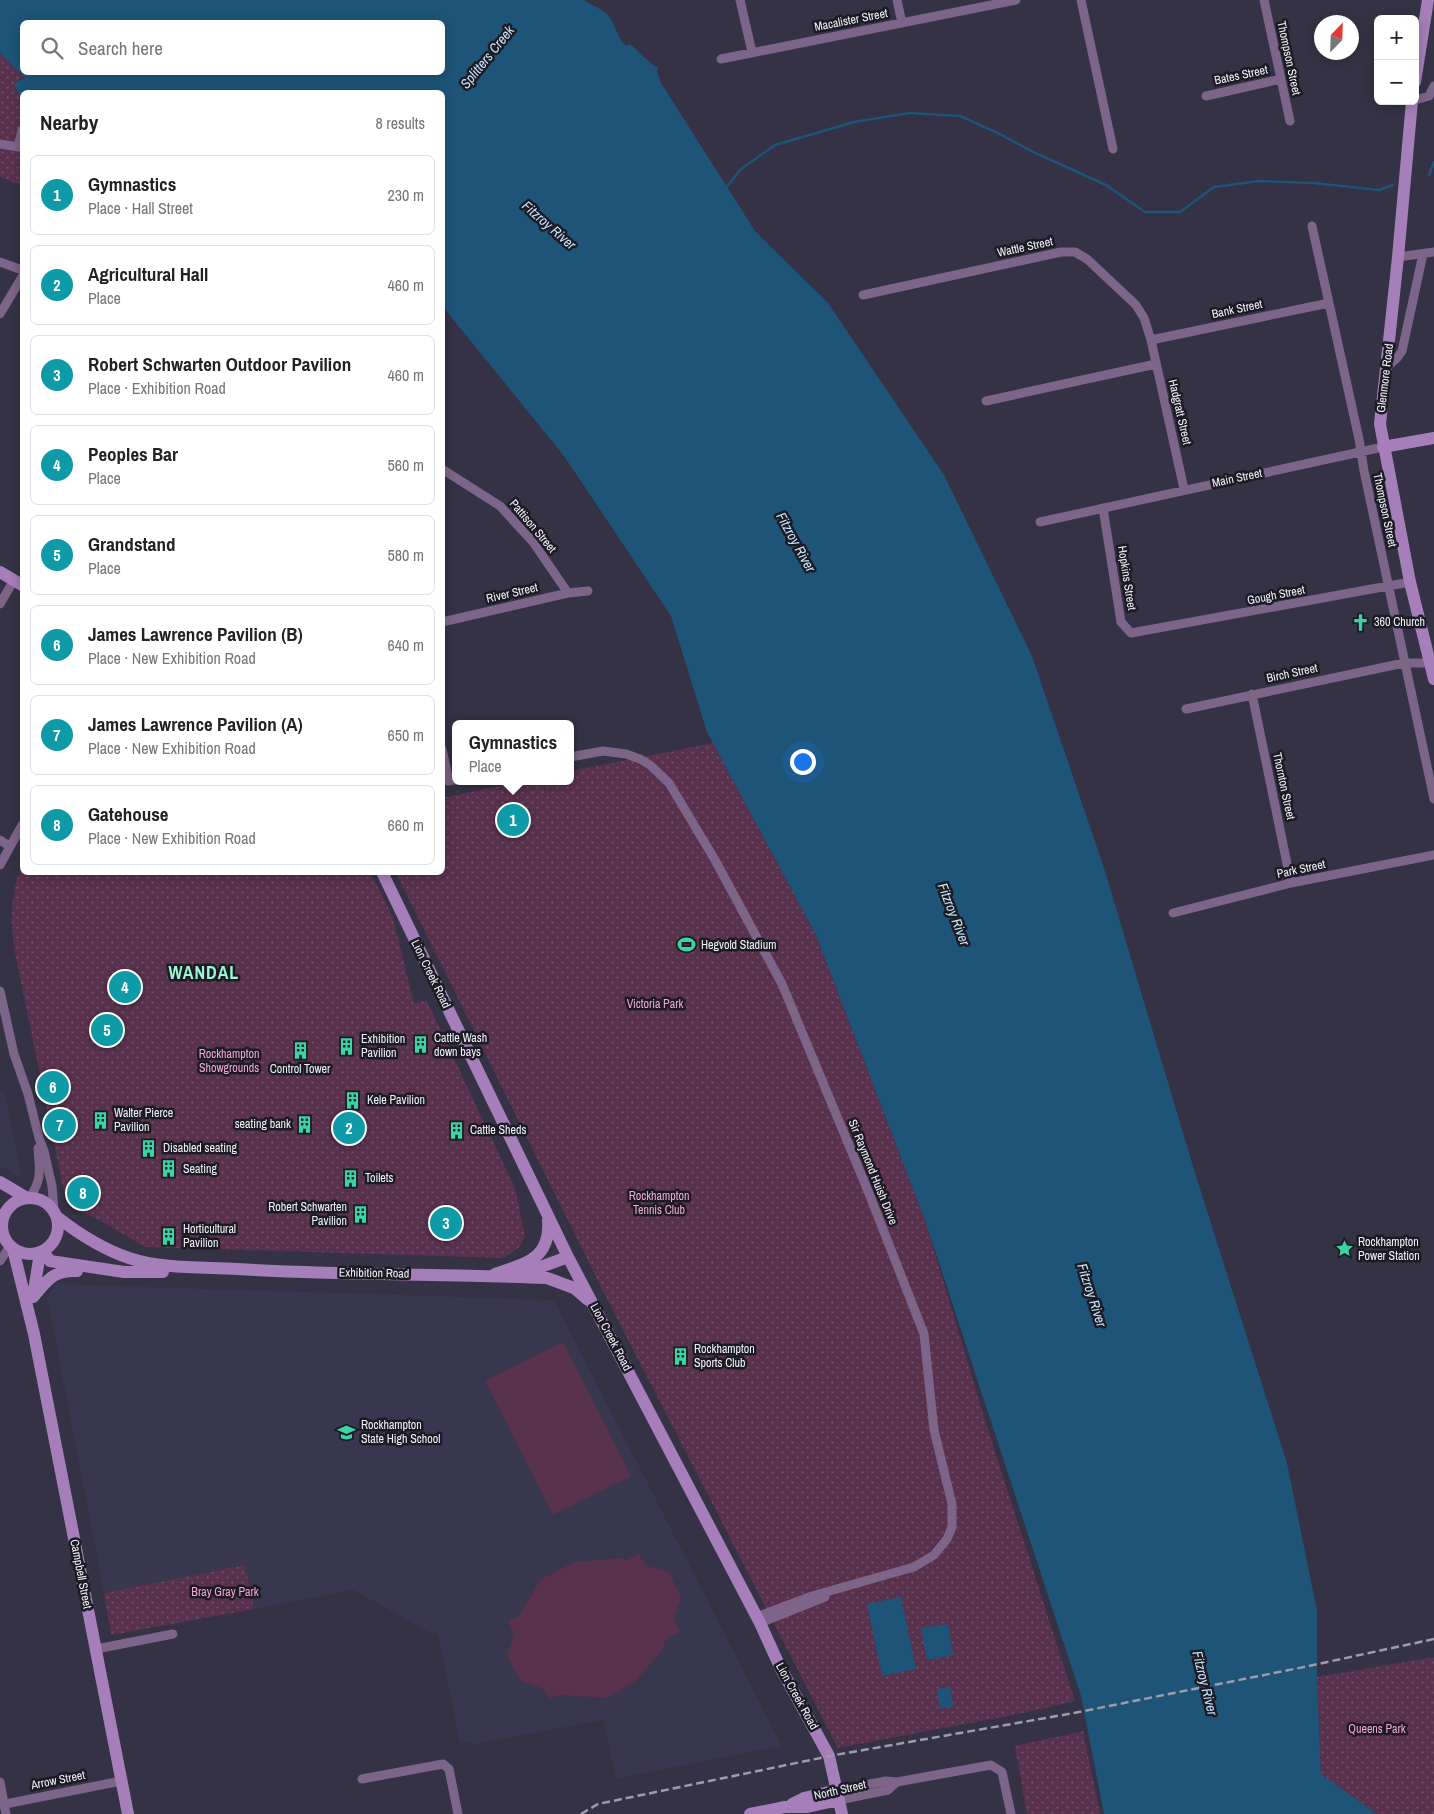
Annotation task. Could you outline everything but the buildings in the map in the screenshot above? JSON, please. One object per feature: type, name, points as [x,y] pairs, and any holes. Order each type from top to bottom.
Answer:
[{"type":"street","points":[[740,0],[752,52]]},
{"type":"street","points":[[897,0],[902,23]]},
{"type":"street","name":"Macalister Street","points":[[721,59],[1016,0]]},
{"type":"street","points":[[1081,0],[1113,149]]},
{"type":"street","name":"Thompson Street","points":[[1264,0],[1290,121]]},
{"type":"street","points":[[1418,60],[1428,0]]},
{"type":"street","name":"Bates Street","points":[[1206,96],[1281,79]]},
{"type":"street","name":"Glenmore Road","points":[[1419,99],[1429,96],[1434,86]]},
{"type":"street","name":"Glenmore Road","points":[[1413,105],[1380,418],[1383,447],[1410,582],[1432,663],[1434,679]]},
{"type":"street","points":[[0,144],[18,147],[20,138]]},
{"type":"street","name":"Thompson Street","points":[[1312,226],[1434,799]]},
{"type":"street","name":"Wattle Street","points":[[863,295],[1042,255],[1074,252],[1087,259],[1136,305],[1144,318],[1151,340]]},
{"type":"street","points":[[1398,257],[1434,252]]},
{"type":"street","points":[[1386,367],[1402,351],[1423,254]]},
{"type":"street","points":[[0,262],[20,269]]},
{"type":"street","points":[[0,314],[20,280]]},
{"type":"street","name":"Bank Street","points":[[1151,340],[1329,303]]},
{"type":"street","name":"Hadgratt Street","points":[[1151,340],[1184,489]]},
{"type":"street","points":[[986,401],[1156,364]]},
{"type":"street","name":"Main Street","points":[[1040,522],[1184,489],[1434,438]]},
{"type":"street","name":"Pattison Street","points":[[445,471],[500,506],[533,542],[568,593]]},
{"type":"street","name":"Hopkins Street","points":[[1104,508],[1121,622],[1131,633],[1146,632]]},
{"type":"street","points":[[0,572],[18,583],[0,604]]},
{"type":"street","name":"Gough Street","points":[[1146,632],[1410,582]]},
{"type":"street","name":"River Street","points":[[445,621],[568,593],[588,591]]},
{"type":"street","name":"Birch Street","points":[[1186,709],[1404,663],[1432,663]]},
{"type":"street","name":"Thornton Street","points":[[1252,694],[1291,883]]},
{"type":"street","name":"Sir Raymond Huish Drive","points":[[574,756],[603,751],[626,754],[640,759],[669,783],[715,860],[779,979],[868,1191],[924,1334],[934,1430],[952,1504],[952,1527],[944,1544],[926,1562],[914,1567],[847,1586],[758,1620]]},
{"type":"street","points":[[445,762],[449,780]]},
{"type":"street","points":[[0,865],[20,828]]},
{"type":"street","points":[[0,840],[9,846]]},
{"type":"street","name":"Park Street","points":[[1173,912],[1291,883],[1434,855]]},
{"type":"street","name":"Lion Creek Road","points":[[383,875],[568,1257],[758,1620],[780,1666],[829,1756],[842,1814]]},
{"type":"street","points":[[0,993],[14,1054],[28,1094],[38,1138],[40,1174],[37,1187],[28,1198],[19,1199],[7,1208],[1,1224],[5,1241],[11,1248],[21,1253],[42,1252],[58,1233],[52,1186],[44,1151],[38,1138]]},
{"type":"street","points":[[0,1182],[28,1198],[44,1202],[55,1214]]},
{"type":"street","name":"Exhibition Road","points":[[491,1276],[528,1262],[538,1255],[546,1244],[548,1237],[548,1213]]},
{"type":"street","name":"Exhibition Road","points":[[55,1214],[88,1239],[105,1248],[150,1264],[258,1270],[491,1276],[554,1280],[574,1288],[594,1305]]},
{"type":"street","points":[[0,1261],[11,1248]]},
{"type":"street","name":"Campbell Street","points":[[11,1248],[34,1334],[128,1814]]},
{"type":"street","name":"Exhibition Road","points":[[42,1252],[50,1261],[124,1272]]},
{"type":"street","name":"Campbell Street","points":[[34,1334],[33,1297],[42,1252]]},
{"type":"street","name":"Exhibition Road","points":[[491,1276],[538,1268],[568,1257]]},
{"type":"street","name":"Exhibition Road","points":[[33,1297],[56,1273],[67,1270],[124,1272],[258,1270]]},
{"type":"street","points":[[96,1648],[173,1634]]},
{"type":"street","points":[[362,1779],[443,1764],[449,1769],[458,1814]]},
{"type":"street","name":"North Street","points":[[750,1814],[785,1807],[807,1807],[838,1795],[888,1790],[897,1782],[991,1765],[1002,1772],[1012,1814]]},
{"type":"street","name":"Arrow Street","points":[[2,1804],[122,1780]]},
{"type":"street","points":[[0,1782],[2,1804],[6,1814]]},
{"type":"shaded area","points":[[5,1092],[22,1179],[0,1166],[0,1093]]},
{"type":"shaded area","name":"Rockhampton State High School","points":[[56,1284],[554,1300],[782,1746],[616,1779],[603,1720],[471,1745],[470,1741],[460,1744],[438,1633],[430,1633],[354,1590],[254,1609],[245,1565],[104,1593],[47,1296]]},
{"type":"green space","points":[[0,53],[20,72],[20,75],[26,78],[13,85],[20,95],[20,185],[0,177]]},
{"type":"green space","name":"Victoria Park","points":[[713,743],[816,935],[926,1223],[983,1414],[1075,1701],[1023,1713],[838,1748],[602,1289],[397,875],[445,875],[445,798],[503,785],[574,785],[574,770]]},
{"type":"green space","name":"Rockhampton Showgrounds","points":[[20,871],[20,875],[372,875],[393,918],[414,1003],[427,1001],[516,1192],[525,1236],[520,1247],[503,1258],[145,1247],[96,1218],[73,1209],[64,1192],[14,948],[12,906]]},
{"type":"green space","points":[[563,1342],[631,1476],[553,1515],[485,1381]]},
{"type":"green space","points":[[639,1554],[645,1565],[669,1572],[681,1598],[673,1619],[680,1632],[666,1639],[663,1648],[637,1680],[607,1698],[559,1695],[549,1699],[544,1689],[521,1681],[507,1656],[514,1633],[508,1621],[520,1615],[540,1580],[574,1562],[620,1558],[626,1560]]},
{"type":"green space","name":"Bray Gray Park","points":[[245,1565],[254,1609],[111,1635],[104,1593]]},
{"type":"green space","name":"Queens Park","points":[[1434,1657],[1434,1814],[1377,1814],[1321,1775],[1317,1677]]},
{"type":"green space","points":[[1083,1731],[1100,1814],[1027,1814],[1015,1746]]},
{"type":"water","points":[[0,0],[584,0],[608,15],[626,46],[630,44],[654,66],[658,67],[657,72],[661,83],[755,231],[828,303],[944,475],[1032,656],[1105,871],[1195,1173],[1287,1463],[1317,1611],[1317,1683],[1321,1774],[1377,1814],[1104,1814],[1081,1696],[926,1223],[816,935],[707,732],[671,616],[564,456],[445,309],[445,90],[20,90],[20,95],[13,84],[25,78],[22,75],[445,75],[445,20],[20,20],[20,73],[0,53]]},
{"type":"water","points":[[901,1597],[916,1669],[882,1676],[867,1604]]},
{"type":"water","points":[[948,1624],[953,1655],[927,1660],[921,1628]]},
{"type":"water","points":[[950,1687],[953,1707],[940,1709],[937,1689]]},
{"type":"waterway","points":[[726,188],[741,169],[775,145],[854,122],[909,113],[960,116],[1106,185],[1145,212],[1180,212],[1214,187],[1259,181],[1313,183],[1379,190],[1393,185]]},
{"type":"waterway","points":[[1429,175],[1434,162]]},
{"type":"railway","points":[[581,1814],[598,1804],[835,1755],[1074,1713],[1434,1639]]},
{"type":"place","name":"360 Church","points":[[1360,622]]},
{"type":"place","name":"Gymnastics","points":[[513,820]]},
{"type":"place","name":"Hegvold Stadium","points":[[687,945]]},
{"type":"place","name":"Peoples Bar","points":[[125,987]]},
{"type":"place","name":"Grandstand","points":[[107,1030]]},
{"type":"place","name":"Cattle Wash down bays","points":[[420,1045]]},
{"type":"place","name":"Exhibition Pavilion","points":[[347,1046]]},
{"type":"place","name":"Control Tower","points":[[300,1050]]},
{"type":"place","name":"James Lawrence Pavilion (B)","points":[[53,1087]]},
{"type":"place","name":"Kele Pavilion","points":[[353,1100]]},
{"type":"place","name":"Walter Pierce Pavilion","points":[[100,1120]]},
{"type":"place","name":"seating bank","points":[[305,1124]]},
{"type":"place","name":"James Lawrence Pavilion (A)","points":[[60,1125]]},
{"type":"place","name":"Agricultural Hall","points":[[349,1128]]},
{"type":"place","name":"Cattle Sheds","points":[[456,1130]]},
{"type":"place","name":"Disabled seating","points":[[149,1148]]},
{"type":"place","name":"Seating","points":[[169,1169]]},
{"type":"place","name":"Toilets","points":[[351,1178]]},
{"type":"place","name":"Gatehouse","points":[[83,1193]]},
{"type":"place","name":"Robert Schwarten Pavilion","points":[[361,1214]]},
{"type":"place","name":"Robert Schwarten Outdoor Pavilion","points":[[446,1223]]},
{"type":"place","name":"Horticultural Pavilion","points":[[169,1236]]},
{"type":"place","name":"Rockhampton Power Station","points":[[1344,1249]]},
{"type":"place","name":"Rockhampton Sports Club","points":[[680,1356]]},
{"type":"place","name":"Rockhampton State High School","points":[[347,1432]]},
{"type":"district","name":"WANDAL","points":[[204,973]]},
{"type":"water label","name":"Splitters Creek","points":[[487,57]]},
{"type":"water label","name":"Fitzroy River","points":[[549,225]]},
{"type":"water label","name":"Fitzroy River","points":[[796,542]]},
{"type":"water label","name":"Fitzroy River","points":[[954,914]]},
{"type":"water label","name":"Fitzroy River","points":[[1092,1295]]},
{"type":"water label","name":"Fitzroy River","points":[[1205,1683]]},
{"type":"park label","name":"Rockhampton Tennis Club","points":[[659,1203]]}]
